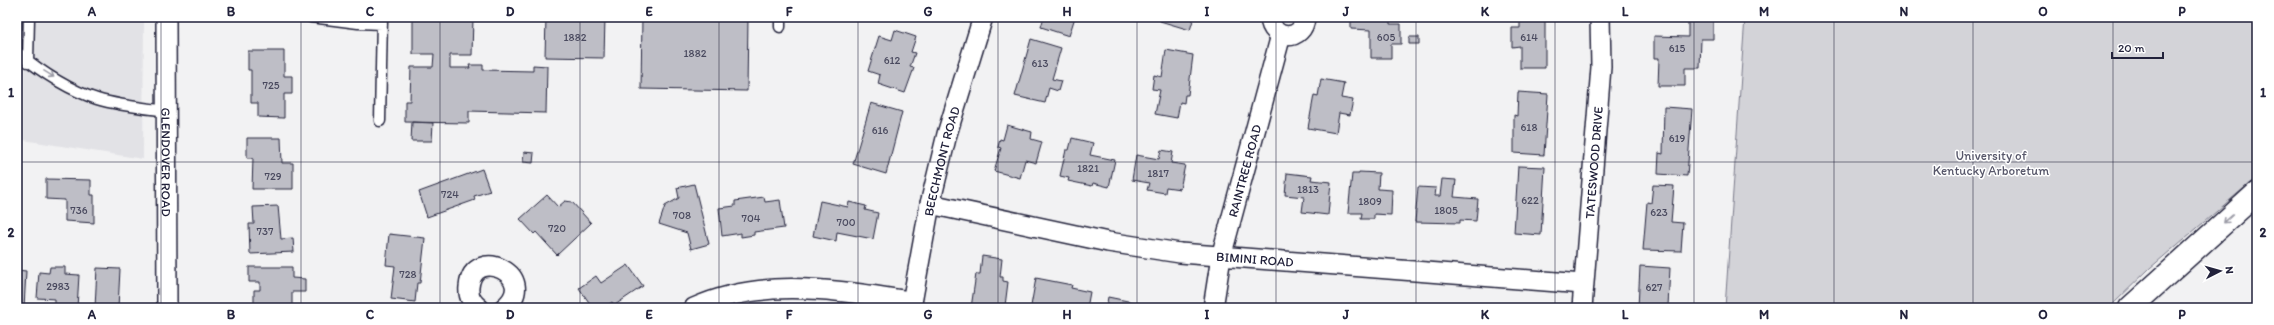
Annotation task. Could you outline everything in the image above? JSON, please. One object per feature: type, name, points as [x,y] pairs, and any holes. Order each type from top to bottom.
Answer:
[{"type":"main road","points":[[2130,308],[2257,193]]},
{"type":"street","name":"GLENDOVER ROAD","points":[[166,17],[168,111],[167,308]]},
{"type":"street","name":"BEECHMONT ROAD","points":[[911,305],[930,204],[946,134],[983,17]]},
{"type":"street","points":[[1270,17],[1273,28],[1281,35],[1293,36],[1298,33],[1304,24],[1305,17]]},
{"type":"street","name":"TATESWOOD DRIVE","points":[[1582,308],[1601,67],[1600,17]]},
{"type":"street","name":"RAINTREE ROAD","points":[[1213,308],[1221,257],[1281,35]]},
{"type":"street","name":"BIMINI ROAD","points":[[930,204],[1143,249],[1221,257],[1583,284]]},
{"type":"street","points":[[479,308],[470,298],[469,283],[477,271],[491,266],[505,270],[514,283],[514,290],[508,307]]},
{"type":"street","points":[[694,308],[729,295],[753,290],[800,287],[911,305]]},
{"type":"lane","points":[[28,62],[29,17]]},
{"type":"lane","points":[[311,17],[382,21],[380,121]]},
{"type":"lane","points":[[17,52],[28,62],[75,91],[98,99],[168,111]]},
{"type":"shaded area","points":[[17,17],[144,17],[143,159],[17,139]]},
{"type":"green space","name":"University of Kentucky Arboretum","points":[[1745,17],[2257,17],[2257,177],[2150,268],[2109,308],[1725,308]]},
{"type":"building","points":[[413,17],[473,17],[472,55],[450,55],[450,68],[470,68],[469,65],[483,65],[483,70],[533,71],[533,65],[547,66],[546,113],[469,111],[469,123],[405,122],[405,101],[410,101],[411,67],[433,67],[434,54],[413,54]]},
{"type":"building","points":[[546,17],[605,17],[604,58],[545,57]]},
{"type":"building","points":[[642,17],[748,17],[747,91],[641,89]]},
{"type":"building","points":[[1044,17],[1075,17],[1069,36],[1041,27]]},
{"type":"building","points":[[1161,17],[1194,17],[1190,30],[1160,21]]},
{"type":"building","points":[[1351,17],[1390,17],[1390,24],[1401,24],[1401,44],[1391,44],[1391,58],[1371,58],[1371,30],[1351,29]]},
{"type":"building","points":[[1688,17],[1713,18],[1713,39],[1701,39],[1700,68],[1685,68],[1685,86],[1658,86],[1659,58],[1654,58],[1654,36],[1688,37]]},
{"type":"building","points":[[1520,18],[1545,19],[1545,68],[1520,68],[1520,46],[1512,47],[1512,28],[1520,28]]},
{"type":"building","points":[[895,30],[916,37],[911,52],[915,53],[910,67],[914,68],[905,93],[878,84],[880,75],[868,71],[879,36],[892,40]]},
{"type":"building","points":[[1409,37],[1419,37],[1419,44],[1409,44]]},
{"type":"building","points":[[1031,39],[1061,48],[1052,79],[1061,81],[1058,91],[1049,88],[1045,103],[1015,96]]},
{"type":"building","points":[[1166,50],[1193,55],[1188,95],[1185,95],[1184,103],[1180,102],[1177,118],[1155,114],[1160,90],[1152,89],[1154,75],[1162,77]]},
{"type":"building","points":[[248,51],[284,51],[284,76],[292,76],[292,94],[284,94],[284,118],[258,117],[258,103],[251,103],[251,70],[248,70]]},
{"type":"building","points":[[1321,79],[1344,83],[1341,98],[1353,100],[1350,115],[1339,113],[1336,133],[1308,128],[1314,95],[1318,96]]},
{"type":"building","points":[[1518,92],[1548,94],[1544,155],[1514,153],[1514,115],[1517,116]]},
{"type":"building","points":[[871,103],[902,112],[886,174],[853,164]]},
{"type":"building","points":[[1664,107],[1692,109],[1687,176],[1658,174],[1659,153],[1663,154]]},
{"type":"building","points":[[412,122],[433,123],[432,141],[411,141]]},
{"type":"building","points":[[1007,125],[1032,132],[1031,139],[1042,142],[1036,163],[1025,160],[1020,178],[994,171],[1001,148],[998,147],[1000,139],[1003,140]]},
{"type":"building","points":[[247,138],[281,138],[282,163],[293,163],[293,189],[252,189],[253,158],[247,158]]},
{"type":"building","points":[[1072,138],[1093,143],[1090,155],[1115,160],[1109,187],[1093,183],[1092,186],[1068,181],[1069,178],[1060,176],[1066,150],[1069,150]]},
{"type":"building","points":[[1161,150],[1173,152],[1171,163],[1185,165],[1180,189],[1166,187],[1165,193],[1147,190],[1149,183],[1132,180],[1136,155],[1159,159]]},
{"type":"building","points":[[524,152],[534,153],[533,163],[523,162]]},
{"type":"building","points":[[1518,166],[1545,167],[1541,235],[1514,233]]},
{"type":"building","points":[[482,169],[490,191],[474,196],[475,200],[427,217],[419,192]]},
{"type":"building","points":[[1359,172],[1379,173],[1378,189],[1392,190],[1391,215],[1374,214],[1374,219],[1361,219],[1362,213],[1348,213],[1352,174],[1359,174]]},
{"type":"building","points":[[1287,173],[1312,176],[1311,180],[1331,182],[1328,215],[1302,212],[1304,197],[1285,195]]},
{"type":"building","points":[[46,179],[91,180],[91,195],[94,195],[94,223],[65,221],[65,200],[46,199]]},
{"type":"building","points":[[1442,179],[1456,180],[1454,197],[1478,199],[1476,221],[1460,220],[1460,223],[1415,222],[1418,187],[1436,188],[1435,196],[1440,196]]},
{"type":"building","points":[[694,184],[709,244],[691,249],[687,233],[659,224],[665,206],[679,198],[677,188]]},
{"type":"building","points":[[1653,185],[1674,186],[1671,222],[1683,223],[1681,251],[1643,250],[1647,202],[1651,203]]},
{"type":"building","points":[[547,195],[558,207],[565,201],[572,202],[591,223],[557,255],[536,232],[534,234],[520,219]]},
{"type":"building","points":[[764,197],[765,202],[780,200],[784,228],[754,232],[754,235],[741,237],[741,233],[722,236],[719,208],[735,206],[735,201]]},
{"type":"building","points":[[820,201],[848,207],[849,202],[866,206],[865,210],[878,213],[873,239],[837,232],[836,241],[813,236]]},
{"type":"building","points":[[278,206],[281,239],[293,238],[294,252],[250,254],[249,224],[254,224],[253,207]]},
{"type":"building","points":[[389,234],[425,238],[420,283],[417,283],[415,302],[391,299],[395,266],[386,265]]},
{"type":"building","points":[[982,256],[1002,259],[1000,277],[1003,277],[1003,281],[1008,282],[1005,306],[999,305],[999,308],[971,308],[976,274],[980,274]]},
{"type":"building","points":[[628,265],[643,286],[615,305],[612,302],[604,308],[593,308],[579,288],[596,276],[601,283]]},
{"type":"building","points":[[1640,266],[1670,268],[1668,306],[1681,308],[1638,308]]},
{"type":"building","points":[[50,267],[65,267],[65,274],[79,275],[77,308],[55,308],[55,299],[37,298],[39,272],[49,273]]},
{"type":"building","points":[[249,267],[292,267],[292,278],[305,279],[305,292],[292,292],[292,308],[254,308],[254,290],[260,290],[260,282],[249,282]]},
{"type":"building","points":[[97,268],[120,269],[118,308],[95,308]]},
{"type":"building","points":[[17,270],[26,271],[24,308],[17,308]]},
{"type":"building","points":[[1036,278],[1072,285],[1071,288],[1090,292],[1087,308],[1033,308],[1031,306]]},
{"type":"building","points":[[1108,297],[1157,307],[1106,308]]}]
